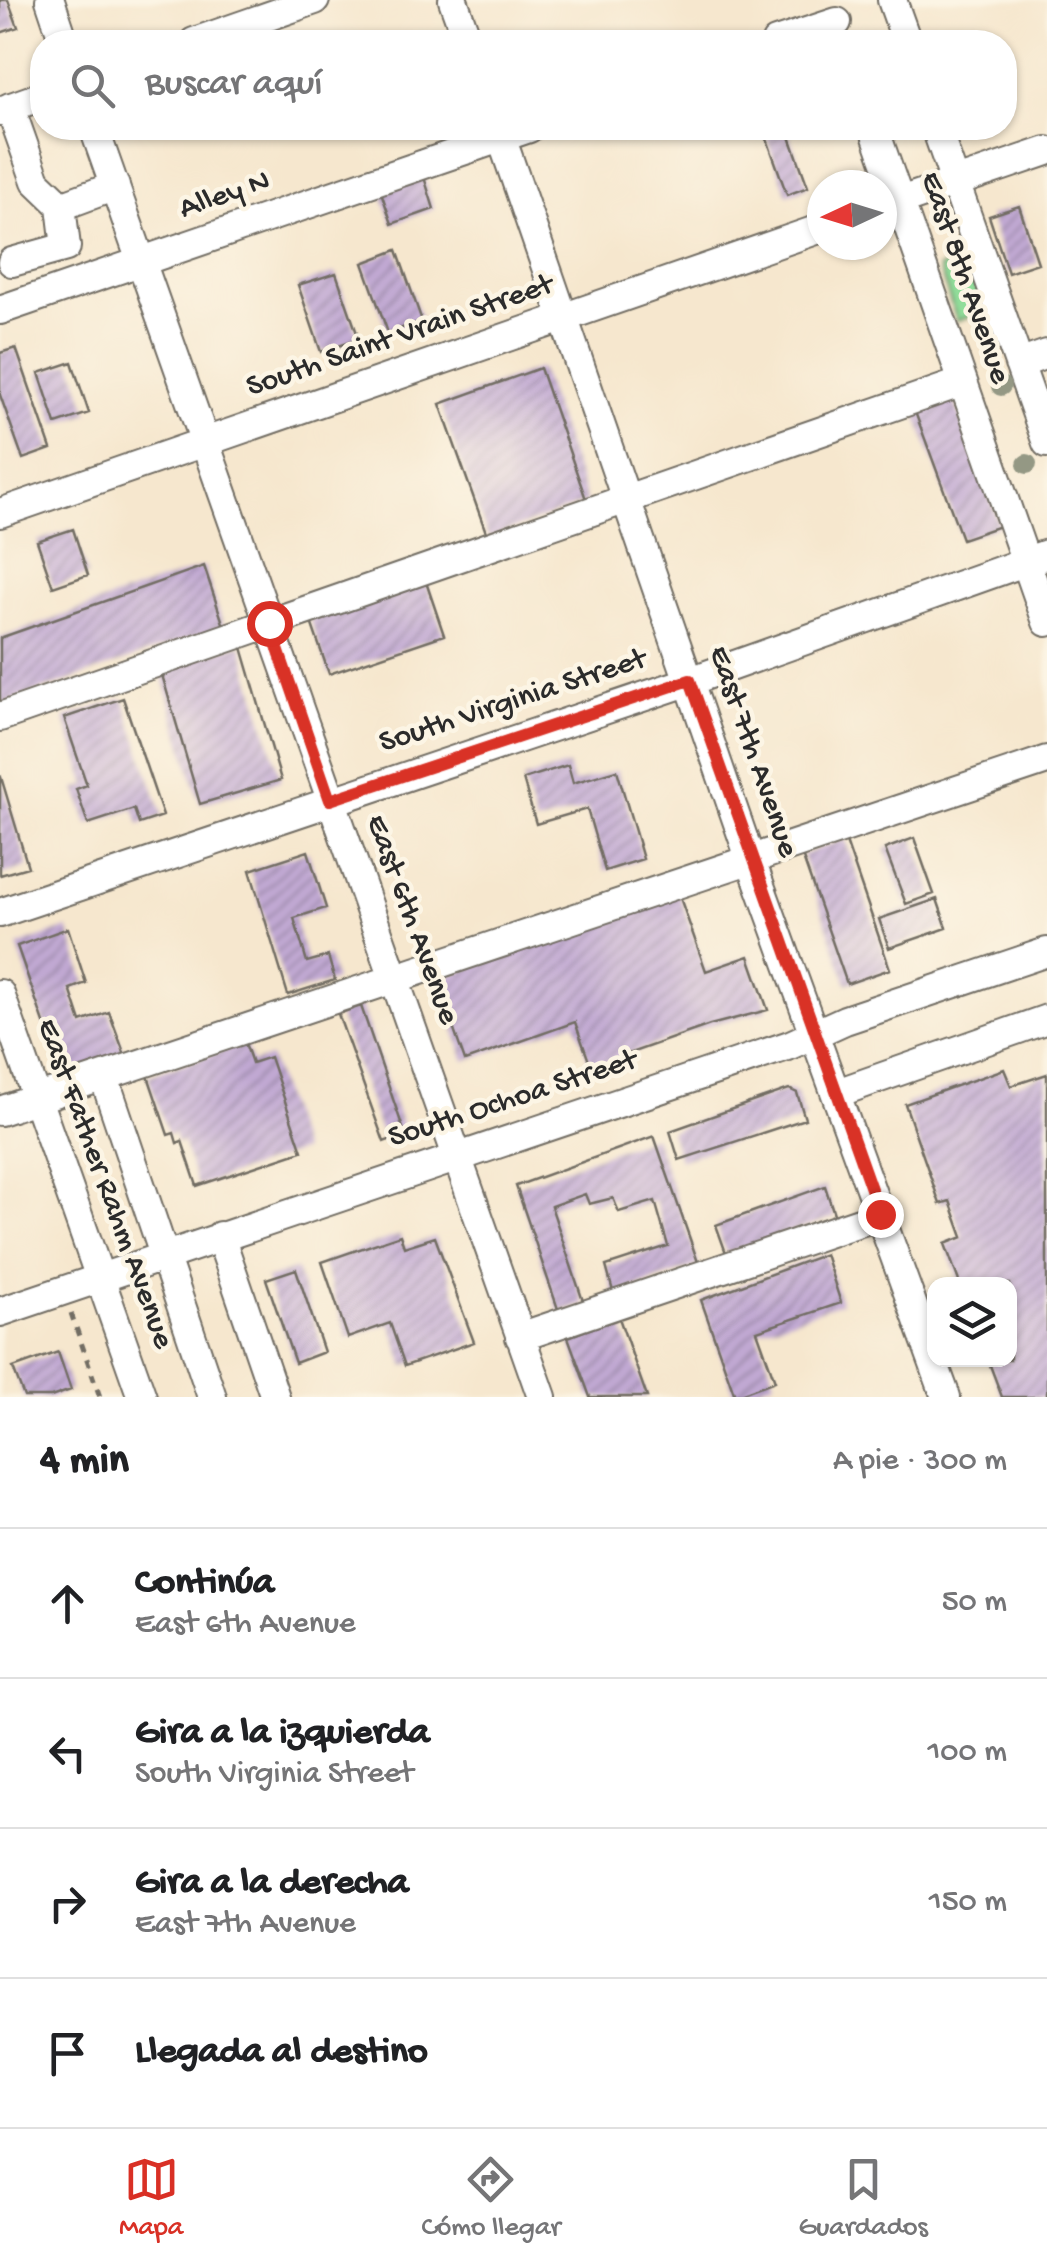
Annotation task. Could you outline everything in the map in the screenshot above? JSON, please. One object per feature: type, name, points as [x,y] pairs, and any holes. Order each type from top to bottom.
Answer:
[{"type":"street","points":[[50,0],[60,30]]},
{"type":"street","points":[[229,30],[315,0]]},
{"type":"street","points":[[453,0],[464,30]]},
{"type":"street","points":[[897,1],[904,30]]},
{"type":"street","points":[[811,30],[837,21]]},
{"type":"street","points":[[12,262],[66,247],[62,206],[36,181],[5,109],[30,100]]},
{"type":"street","name":"East 6th Avenue","points":[[98,140],[542,1397]]},
{"type":"street","name":"Alley N","points":[[0,310],[477,140]]},
{"type":"street","name":"East 7th Avenue","points":[[502,140],[750,858],[880,1214],[939,1395]]},
{"type":"street","name":"East 8th Avenue","points":[[877,140],[883,170]]},
{"type":"street","name":"East 8th Avenue","points":[[940,140],[1047,444]]},
{"type":"street","points":[[897,202],[1047,151]]},
{"type":"street","points":[[62,206],[115,186]]},
{"type":"street","name":"East 8th Avenue","points":[[897,219],[1036,558],[1047,622]]},
{"type":"street","name":"South Saint Vrain Street","points":[[0,512],[807,233]]},
{"type":"street","points":[[1019,364],[1047,354]]},
{"type":"street","points":[[0,717],[963,382]]},
{"type":"street","name":"South Virginia Street","points":[[0,913],[690,680],[1036,558]]},
{"type":"street","points":[[0,1111],[1047,760]]},
{"type":"street","name":"South Ochoa Street","points":[[0,1312],[1047,952]]},
{"type":"street","name":"East Father Rahm Avenue","points":[[0,994],[142,1397]]},
{"type":"street","points":[[837,1093],[1047,1018]]},
{"type":"street","points":[[104,1077],[212,1397]]},
{"type":"street","points":[[520,1337],[880,1214]]},
{"type":"street","points":[[220,1236],[275,1397]]},
{"type":"path","points":[[77,1329],[100,1397]]},
{"type":"green space","points":[[967,258],[985,311],[957,321],[939,268]]},
{"type":"building","points":[[0,0],[8,0],[18,27],[0,33]]},
{"type":"building","points":[[767,140],[791,140],[807,187],[787,195]]},
{"type":"building","points":[[424,177],[434,209],[392,224],[381,192]]},
{"type":"building","points":[[1019,206],[1038,263],[1008,273],[989,216]]},
{"type":"building","points":[[397,250],[422,321],[388,333],[363,263]]},
{"type":"building","points":[[336,273],[359,339],[321,352],[298,285]]},
{"type":"building","points":[[16,348],[51,449],[23,459],[0,395],[0,353]]},
{"type":"building","points":[[72,362],[89,413],[56,424],[39,373]]},
{"type":"building","points":[[540,368],[587,502],[488,538],[440,404]]},
{"type":"building","points":[[953,397],[1000,526],[962,539],[915,412]]},
{"type":"building","points":[[73,529],[88,575],[53,587],[37,541]]},
{"type":"building","points":[[204,566],[224,626],[0,705],[0,638]]},
{"type":"building","points":[[425,579],[444,635],[329,674],[310,619]]},
{"type":"building","points":[[241,644],[281,780],[200,804],[160,668]]},
{"type":"building","points":[[123,698],[163,816],[139,824],[134,809],[88,824],[76,789],[87,785],[64,718]]},
{"type":"building","points":[[568,765],[573,783],[617,770],[643,859],[605,871],[587,809],[536,824],[523,779]]},
{"type":"building","points":[[0,778],[28,867],[0,875]]},
{"type":"building","points":[[914,838],[934,894],[906,904],[885,849]]},
{"type":"building","points":[[845,839],[890,969],[847,984],[802,855]]},
{"type":"building","points":[[308,851],[326,908],[294,918],[307,962],[328,956],[335,980],[288,995],[250,870]]},
{"type":"building","points":[[678,892],[706,971],[749,956],[768,1010],[710,1025],[591,1067],[575,1022],[465,1061],[436,980]]},
{"type":"building","points":[[937,899],[947,928],[889,948],[879,919]]},
{"type":"building","points":[[68,928],[86,983],[70,989],[81,1022],[109,1012],[126,1058],[64,1080],[17,946]]},
{"type":"building","points":[[361,1006],[405,1134],[384,1142],[338,1014]]},
{"type":"building","points":[[245,1043],[252,1063],[270,1057],[302,1151],[197,1186],[182,1141],[177,1143],[174,1133],[168,1135],[148,1076]]},
{"type":"building","points":[[1004,1069],[1011,1086],[1047,1074],[1047,1397],[1002,1397],[991,1367],[1017,1367],[1017,1277],[957,1277],[945,1244],[963,1237],[950,1201],[940,1204],[905,1104]]},
{"type":"building","points":[[789,1089],[797,1093],[805,1119],[679,1160],[670,1131]]},
{"type":"building","points":[[654,1136],[699,1265],[614,1295],[606,1266],[668,1246],[655,1201],[619,1212],[613,1198],[589,1204],[585,1194],[551,1206],[584,1304],[559,1312],[516,1186]]},
{"type":"building","points":[[825,1186],[835,1217],[726,1253],[716,1225]]},
{"type":"building","points":[[400,1235],[404,1247],[435,1237],[474,1342],[405,1366],[390,1323],[348,1338],[322,1262]]},
{"type":"building","points":[[825,1254],[841,1303],[757,1331],[775,1381],[735,1396],[701,1300]]},
{"type":"building","points":[[296,1269],[324,1352],[295,1363],[266,1279]]},
{"type":"building","points":[[619,1318],[647,1397],[590,1397],[568,1337]]},
{"type":"building","points":[[58,1352],[71,1390],[51,1397],[24,1397],[13,1368]]},
{"type":"route","points":[[269,623],[330,800],[690,680],[750,858],[880,1214]]}]
